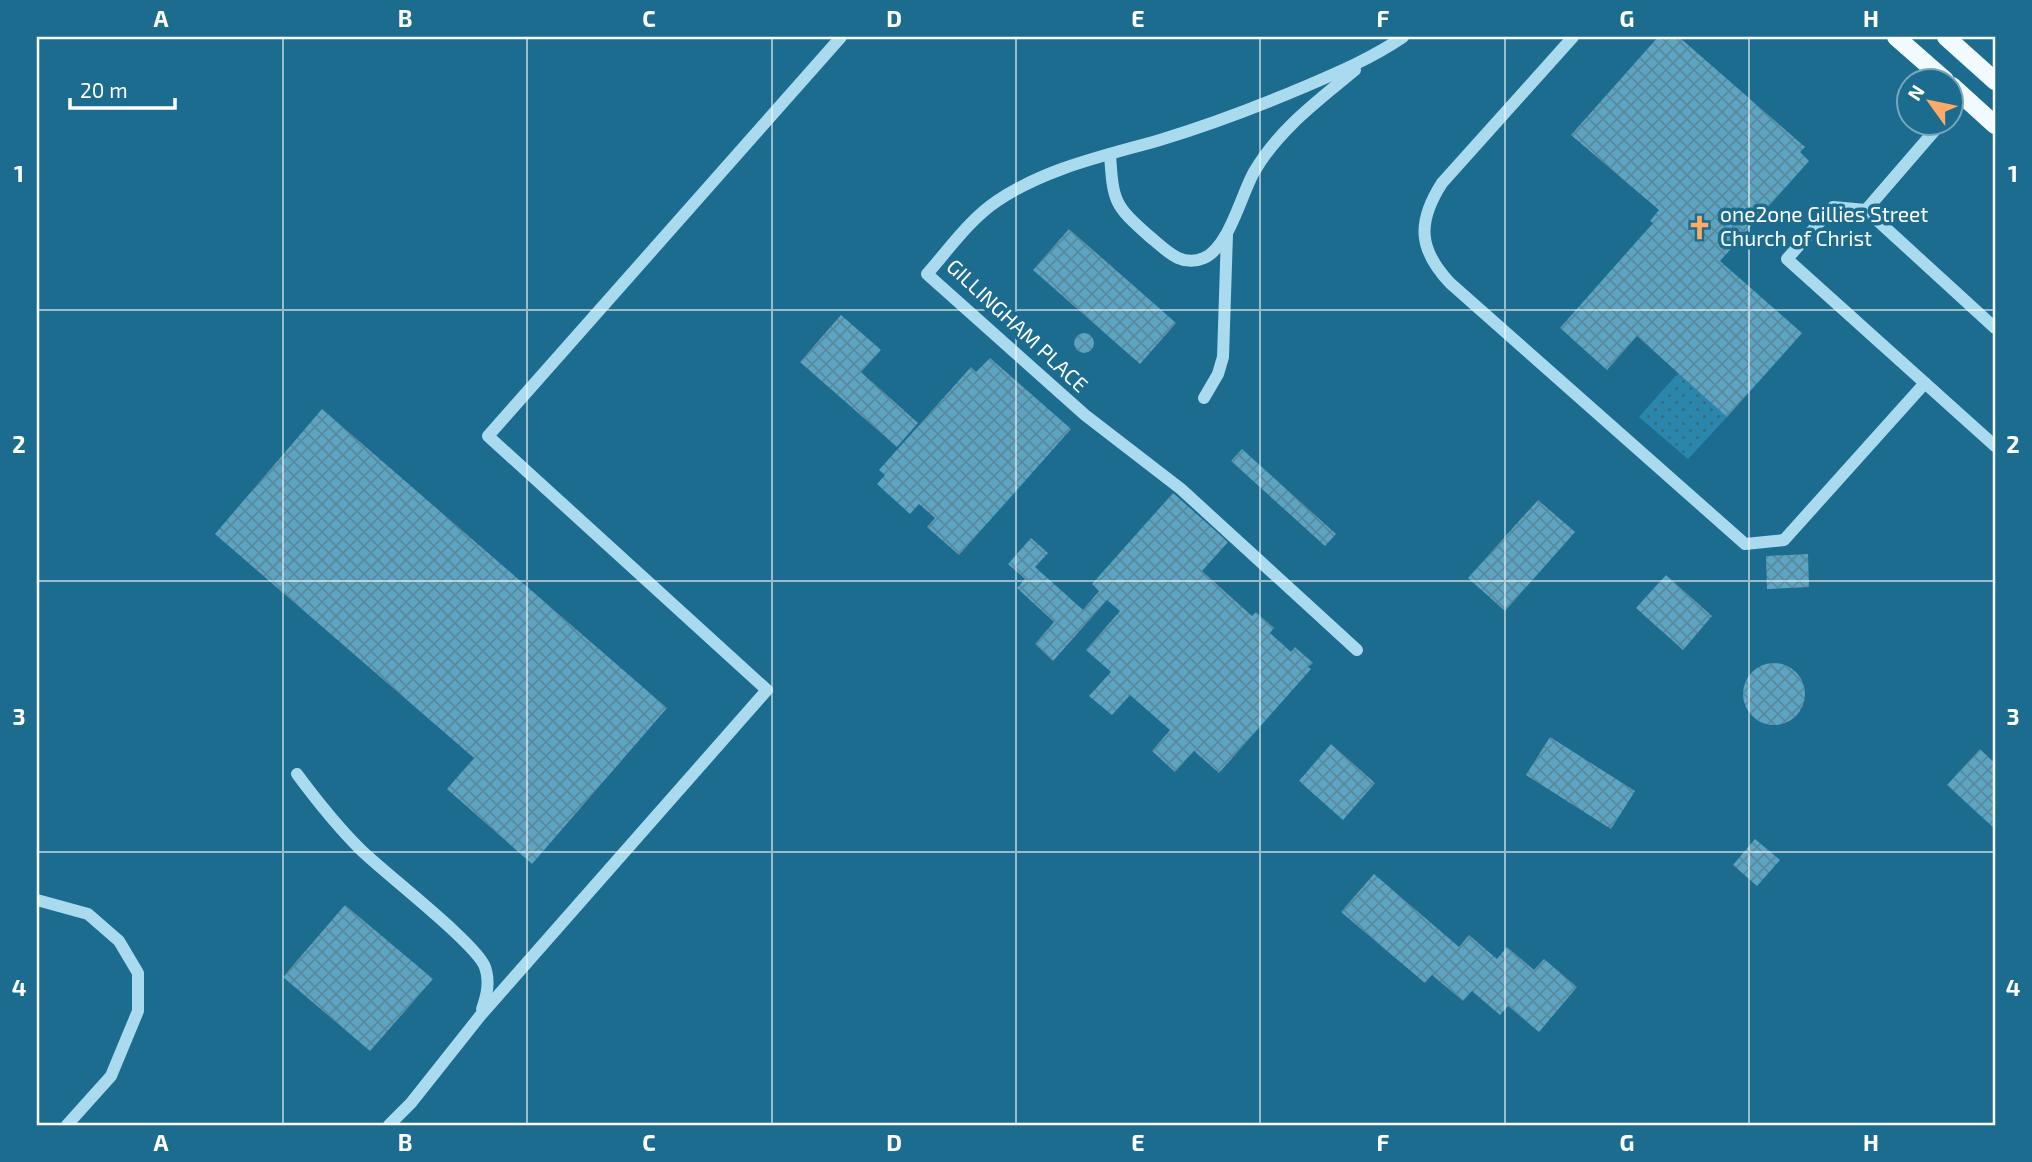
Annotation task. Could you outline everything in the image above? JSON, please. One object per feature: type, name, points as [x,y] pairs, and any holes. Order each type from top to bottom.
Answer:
[{"type":"main road","points":[[1896,37],[1929,66]]},
{"type":"main road","points":[[1945,37],[1990,76],[1966,88]]},
{"type":"main road","points":[[1966,100],[1995,125]]},
{"type":"lane","points":[[389,1125],[411,1103],[480,1016],[767,690],[488,436],[841,37]]},
{"type":"lane","name":"GILLINGHAM PLACE","points":[[1357,650],[1181,489],[1085,415],[927,274],[982,212],[1004,196],[1061,168],[1233,116],[1369,58],[1403,37]]},
{"type":"lane","points":[[1573,37],[1442,183],[1430,202],[1424,232],[1427,253],[1450,283],[1745,544],[1783,540],[1925,383]]},
{"type":"lane","points":[[1110,155],[1112,188],[1117,204],[1128,217],[1174,257],[1187,262],[1205,258],[1216,249],[1252,175],[1272,145],[1298,117],[1369,58]]},
{"type":"lane","points":[[1866,210],[1930,136]]},
{"type":"lane","points":[[1995,328],[1866,210],[1833,207],[1787,259],[1995,446]]},
{"type":"lane","points":[[1204,398],[1222,366],[1227,230]]},
{"type":"lane","points":[[297,774],[327,814],[361,850],[464,942],[485,965],[488,991],[480,1016]]},
{"type":"lane","points":[[37,900],[88,914],[119,941],[138,973],[138,1011],[111,1076],[67,1125]]},
{"type":"shaded area","points":[[1678,373],[1727,417],[1688,459],[1639,417]]},
{"type":"building","name":"one2one Gillies Street Church of Christ","points":[[1658,37],[1679,37],[1805,147],[1800,152],[1809,161],[1720,261],[1802,333],[1727,417],[1637,336],[1607,370],[1560,328],[1653,223],[1650,221],[1659,210],[1571,135]]},
{"type":"building","points":[[1069,229],[1176,323],[1140,364],[1033,270]]},
{"type":"building","points":[[841,315],[881,350],[861,372],[918,423],[897,447],[800,362]]},
{"type":"building","points":[[1084,333],[1091,336],[1094,343],[1091,350],[1084,353],[1077,350],[1074,343],[1077,336]]},
{"type":"building","points":[[990,358],[1071,429],[959,555],[927,527],[935,518],[919,504],[910,514],[877,484],[885,475],[879,470],[971,367],[976,372]]},
{"type":"building","points":[[322,409],[667,708],[532,864],[447,789],[474,758],[215,534]]},
{"type":"building","points":[[1242,449],[1336,534],[1325,546],[1231,461]]},
{"type":"building","points":[[1173,493],[1228,542],[1202,571],[1252,616],[1256,612],[1274,628],[1270,633],[1291,652],[1295,647],[1313,663],[1308,667],[1311,669],[1219,773],[1194,751],[1175,772],[1152,751],[1170,730],[1130,695],[1112,715],[1089,696],[1111,672],[1086,650],[1120,611],[1107,600],[1053,661],[1035,644],[1054,622],[1017,588],[1025,579],[1008,564],[1031,538],[1048,553],[1035,567],[1083,610],[1099,591],[1092,584]]},
{"type":"building","points":[[1538,500],[1575,532],[1505,611],[1468,578]]},
{"type":"building","points":[[1808,554],[1809,587],[1767,589],[1766,556]]},
{"type":"building","points":[[1666,575],[1712,616],[1683,650],[1636,608]]},
{"type":"building","points":[[1774,663],[1796,672],[1805,694],[1796,716],[1774,725],[1752,716],[1743,694],[1752,672]]},
{"type":"building","points":[[1550,737],[1635,791],[1611,829],[1526,775]]},
{"type":"building","points":[[1331,744],[1375,783],[1343,820],[1299,781]]},
{"type":"building","points":[[1980,749],[1995,763],[1995,829],[1947,785]]},
{"type":"building","points":[[1755,839],[1780,860],[1757,886],[1733,865]]},
{"type":"building","points":[[1374,874],[1459,947],[1469,935],[1497,959],[1507,947],[1534,970],[1544,959],[1577,987],[1539,1032],[1508,1006],[1500,1015],[1472,991],[1463,1001],[1432,975],[1425,983],[1341,912]]},
{"type":"building","points":[[345,905],[433,979],[370,1051],[283,977]]},
{"type":"place","name":"one2one Gillies Street Church of Christ","points":[[1700,227]]}]
